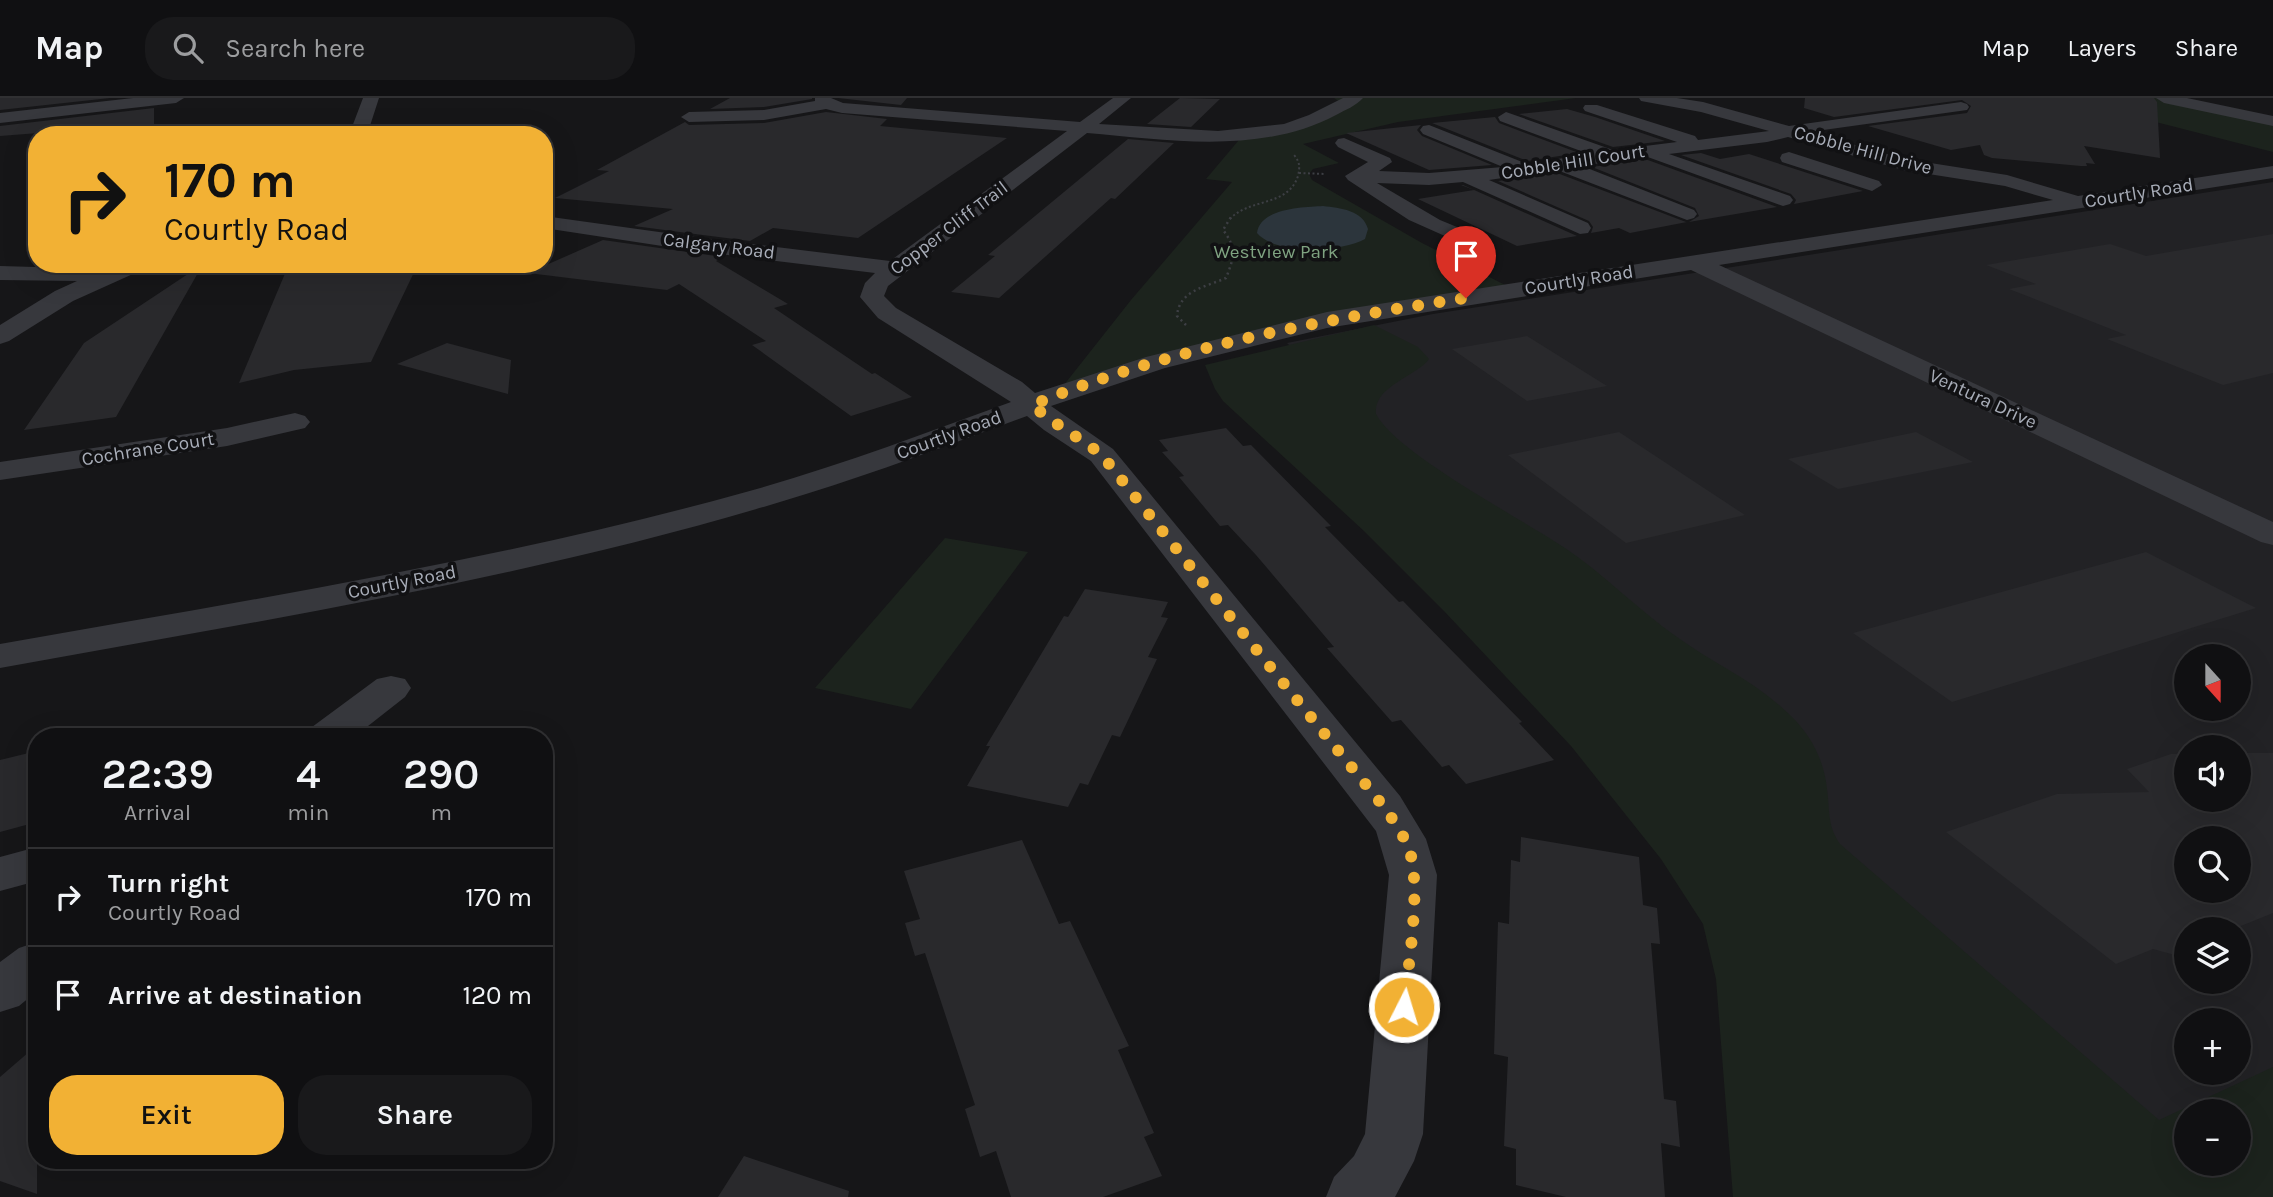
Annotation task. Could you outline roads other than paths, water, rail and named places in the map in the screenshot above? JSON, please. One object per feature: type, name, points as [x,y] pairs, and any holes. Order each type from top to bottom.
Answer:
[{"type":"street","points":[[0,118],[176,98]]},
{"type":"street","points":[[361,126],[371,98]]},
{"type":"street","name":"Copper Cliff Trail","points":[[1032,405],[1012,388],[878,306],[872,297],[874,286],[1123,98]]},
{"type":"street","points":[[689,117],[764,115],[824,101],[842,108],[1193,136],[1263,132],[1303,124],[1355,98]]},
{"type":"street","name":"Cobble Hill Drive","points":[[1647,98],[1703,107],[1890,161],[2007,181],[2080,202]]},
{"type":"street","points":[[2164,98],[2273,121]]},
{"type":"street","points":[[2207,98],[2273,111]]},
{"type":"street","name":"Cobble Hill Court","points":[[1355,176],[1422,179],[1526,170],[1644,151],[1733,141],[1803,127],[1961,107]]},
{"type":"street","points":[[1591,108],[1701,144]]},
{"type":"street","points":[[1506,117],[1614,156]]},
{"type":"street","points":[[1429,130],[1526,170]]},
{"type":"street","points":[[1733,141],[1872,185]]},
{"type":"street","points":[[1345,143],[1383,162],[1355,176],[1402,208],[1483,246]]},
{"type":"street","points":[[1644,151],[1783,200]]},
{"type":"street","points":[[1559,165],[1687,214]]},
{"type":"street","name":"Courtly Road","points":[[0,656],[368,589],[579,545],[744,503],[832,476],[1032,405],[1192,353],[1327,320],[2273,172]]},
{"type":"street","points":[[1466,176],[1580,228]]},
{"type":"street","name":"Calgary Road","points":[[553,223],[695,244],[895,268]]},
{"type":"street","name":"Ventura Drive","points":[[1693,262],[2273,535]]},
{"type":"street","points":[[0,273],[28,273]]},
{"type":"street","points":[[83,273],[108,275]]},
{"type":"street","points":[[0,336],[42,307],[113,273]]},
{"type":"street","points":[[1032,405],[1054,424],[1102,455],[1384,807],[1409,851],[1413,875],[1413,906],[1394,1134],[1387,1159],[1373,1181],[1356,1197]]},
{"type":"street","name":"Cochrane Court","points":[[0,471],[228,437],[295,422]]},
{"type":"street","points":[[339,728],[391,688]]},
{"type":"street","points":[[0,874],[28,866]]},
{"type":"street","points":[[0,991],[28,969]]},
{"type":"park label","name":"Westview Park","points":[[1276,252]]}]
